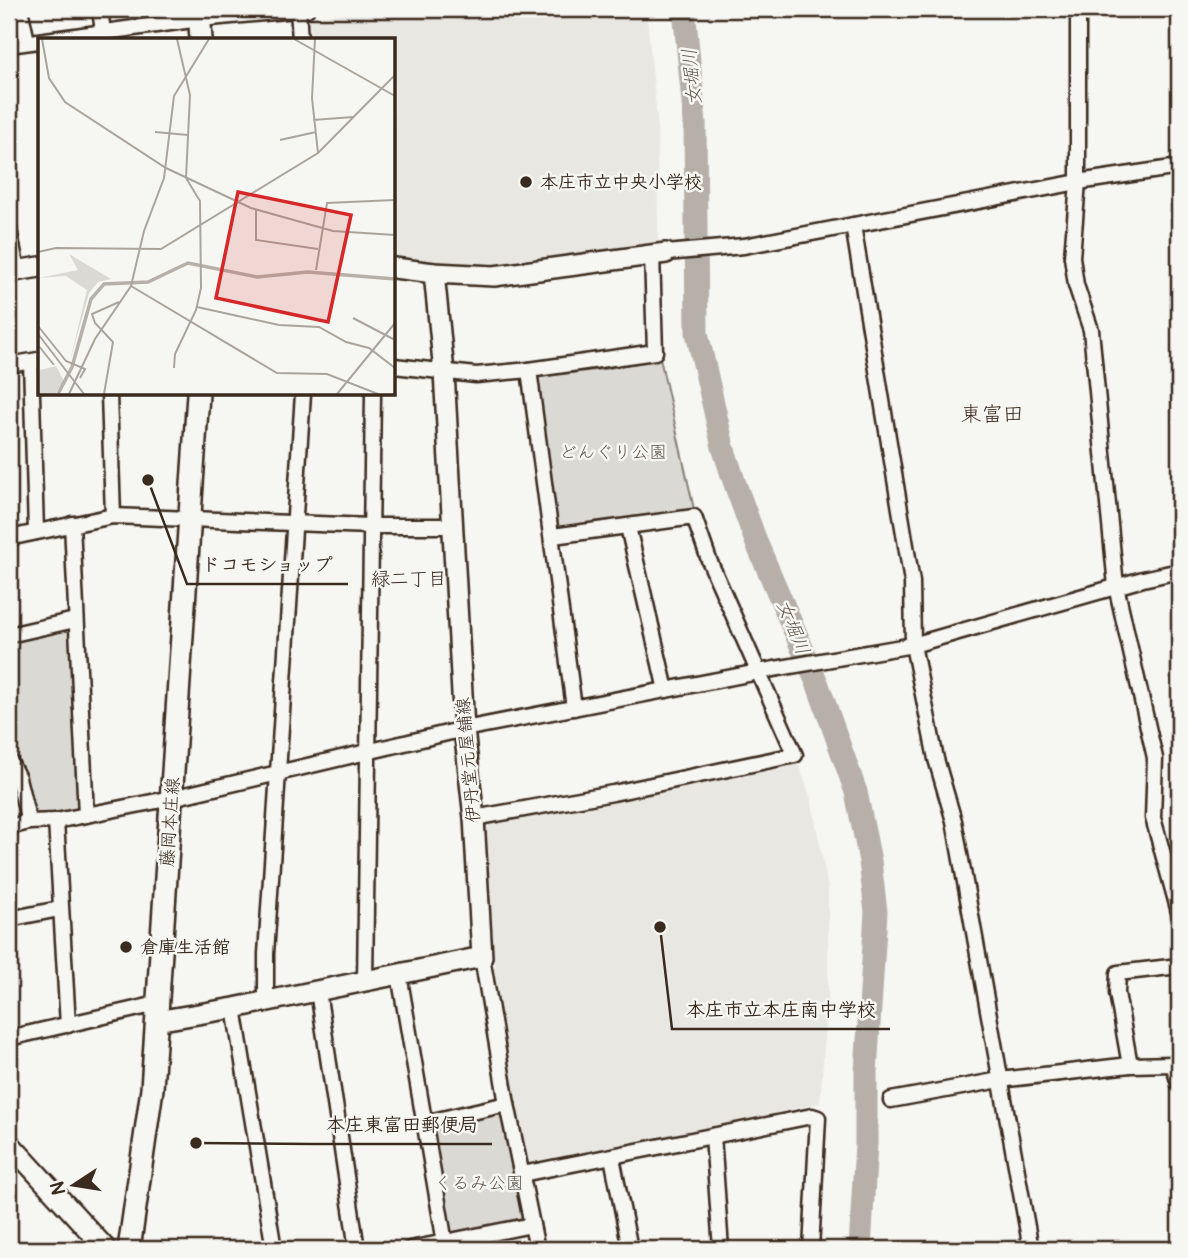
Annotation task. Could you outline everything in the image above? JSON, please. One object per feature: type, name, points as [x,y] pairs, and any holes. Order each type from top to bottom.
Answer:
[{"type":"main road","name":"藤岡本庄線","points":[[129,1249],[152,1088],[198,396]]},
{"type":"street","points":[[20,9],[27,41]]},
{"type":"street","points":[[100,9],[103,32]]},
{"type":"street","points":[[73,38],[103,32],[200,23],[301,9],[300,38]]},
{"type":"street","points":[[1078,9],[1078,182],[1072,257],[1076,285],[1091,330],[1116,586],[1155,758],[1153,818],[1179,912]]},
{"type":"street","points":[[9,46],[38,40]]},
{"type":"street","points":[[396,268],[494,276],[659,254],[744,246],[1078,182],[1179,167]]},
{"type":"street","points":[[853,225],[912,582],[913,645],[936,759],[954,821],[1031,1249]]},
{"type":"street","points":[[9,229],[13,271],[38,267]]},
{"type":"street","points":[[396,366],[475,375],[655,352],[659,254]]},
{"type":"street","name":"伊丹堂元屋舗線","points":[[434,273],[444,372],[464,729],[474,818],[482,957]]},
{"type":"street","points":[[9,365],[35,361],[36,532]]},
{"type":"street","points":[[529,370],[575,708]]},
{"type":"street","points":[[109,396],[113,516]]},
{"type":"street","points":[[266,1001],[266,954],[303,396]]},
{"type":"street","points":[[365,981],[373,396]]},
{"type":"street","points":[[9,538],[113,516],[370,526],[453,526]]},
{"type":"street","points":[[474,818],[613,793],[794,755],[709,560],[694,517],[553,536]]},
{"type":"street","points":[[72,524],[86,815]]},
{"type":"street","points":[[628,527],[666,690]]},
{"type":"street","points":[[9,827],[29,822],[55,821],[172,798],[464,729],[913,645],[1116,586],[1179,571]]},
{"type":"street","points":[[9,635],[75,620]]},
{"type":"street","points":[[9,760],[18,778],[29,822]]},
{"type":"street","points":[[55,821],[68,1025]]},
{"type":"street","points":[[9,919],[59,909]]},
{"type":"street","points":[[10,1035],[156,1012],[234,1008],[482,957],[507,1104],[537,1249]]},
{"type":"street","points":[[1130,1065],[1117,993],[1118,973],[1179,966]]},
{"type":"street","points":[[400,974],[445,1243]]},
{"type":"street","points":[[318,991],[358,1249]]},
{"type":"street","points":[[234,1008],[274,1249]]},
{"type":"street","points":[[891,1100],[1000,1080],[1130,1065],[1173,1064],[1179,1084]]},
{"type":"street","points":[[424,1123],[507,1104]]},
{"type":"street","points":[[522,1174],[802,1117],[818,1118],[811,1249]]},
{"type":"street","points":[[713,1136],[721,1249]]},
{"type":"street","points":[[9,1143],[106,1249]]},
{"type":"street","points":[[612,1157],[630,1249]]},
{"type":"street","points":[[410,1249],[532,1225]]},
{"type":"shaded area","name":"本庄市立中央小学校","points":[[390,9],[646,9],[657,119],[658,245],[498,265],[419,266],[396,261],[396,38],[310,38],[309,17]]},
{"type":"shaded area","points":[[797,760],[811,799],[828,888],[828,995],[820,1103],[787,1110],[787,1114],[526,1163],[489,970],[495,966],[483,829],[487,822]]},
{"type":"green space","name":"どんぐり公園","points":[[660,358],[694,509],[561,528],[556,525],[537,377],[604,369]]},
{"type":"green space","points":[[71,625],[80,805],[76,810],[9,818],[9,639]]},
{"type":"green space","name":"くるみ公園","points":[[499,1110],[504,1113],[525,1216],[521,1220],[453,1235],[448,1231],[431,1129],[433,1125]]},
{"type":"waterway","name":"女堀川","points":[[684,9],[695,123],[697,333],[723,447],[735,484],[757,544],[818,685],[856,792],[870,861],[876,912],[866,1072],[866,1143],[860,1249]]},
{"type":"place","name":"本庄市立中央小学校","points":[[526,182]]},
{"type":"place","name":"ドコモショップ","points":[[148,480]]},
{"type":"place","name":"本庄市立本庄南中学校","points":[[660,927]]},
{"type":"place","name":"倉庫生活館","points":[[126,947]]},
{"type":"place","name":"本庄東富田郵便局","points":[[196,1143]]},
{"type":"district","name":"東富田","points":[[992,414]]},
{"type":"district","name":"緑二丁目","points":[[409,578]]}]
